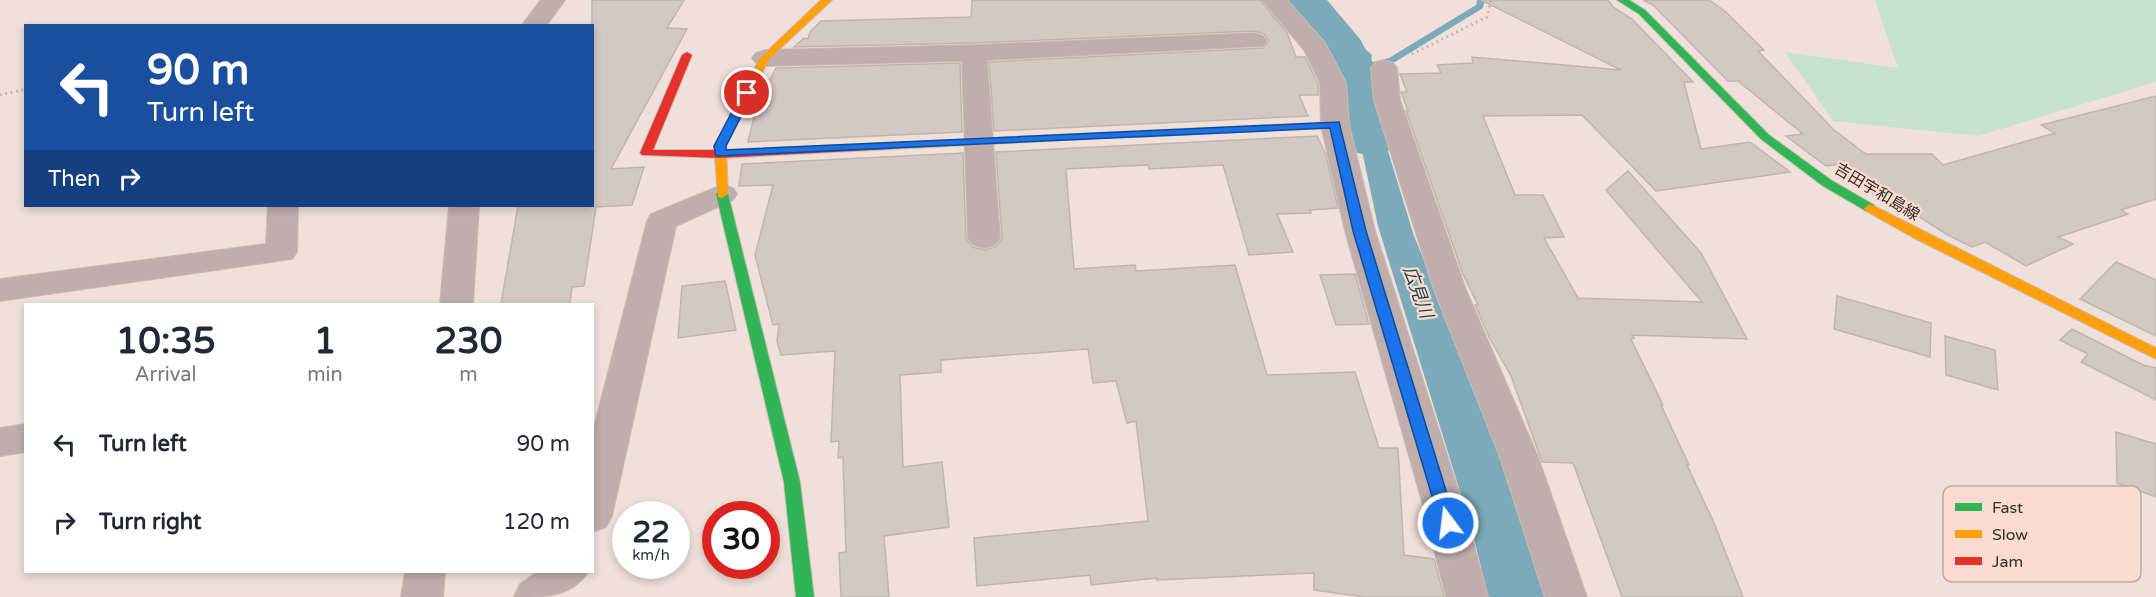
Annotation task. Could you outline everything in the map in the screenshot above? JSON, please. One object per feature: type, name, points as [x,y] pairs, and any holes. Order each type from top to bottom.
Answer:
[{"type":"street","points":[[535,24],[553,0]]},
{"type":"street","points":[[805,597],[792,482],[722,194],[720,146],[765,58],[827,0]]},
{"type":"street","points":[[1274,0],[1316,48],[1333,83],[1335,125],[1360,231],[1440,493],[1467,597]]},
{"type":"street","name":"吉田宇和島線","points":[[1622,0],[1641,12],[1765,137],[1827,183],[1918,236],[2156,354]]},
{"type":"street","points":[[765,58],[974,53],[1254,41]]},
{"type":"street","points":[[974,53],[984,238]]},
{"type":"street","points":[[687,56],[646,153],[720,154],[1335,125]]},
{"type":"street","points":[[1384,68],[1387,100],[1450,290],[1519,457],[1566,597]]},
{"type":"street","points":[[594,508],[662,221],[722,194]]},
{"type":"street","points":[[0,290],[282,252],[283,207]]},
{"type":"street","points":[[457,303],[465,207]]},
{"type":"street","points":[[0,442],[24,438]]},
{"type":"street","points":[[422,597],[425,573]]},
{"type":"street","points":[[534,597],[566,573]]},
{"type":"path","points":[[1384,68],[1487,17],[1491,0]]},
{"type":"path","points":[[0,95],[24,89]]},
{"type":"green space","points":[[1875,0],[2156,0],[2156,82],[1978,136],[1833,121],[1785,52],[1898,68]]},
{"type":"water","points":[[1352,38],[1372,55],[1369,79],[1383,135],[1414,236],[1489,418],[1547,597],[1488,597],[1472,530],[1378,226],[1355,118],[1352,90],[1324,44]]},
{"type":"building","points":[[592,0],[684,0],[667,28],[687,29],[611,169],[644,167],[632,205],[596,207],[584,286],[572,287],[570,303],[501,303],[518,207],[594,207],[594,24],[592,24]]},
{"type":"building","points":[[972,0],[1260,0],[1287,33],[1296,57],[1305,57],[1318,84],[1318,95],[1299,95],[1308,116],[994,131],[989,62],[1263,48],[1269,41],[1264,34],[1254,31],[974,43],[794,47],[804,38],[808,39],[810,32],[821,21],[971,17]]},
{"type":"building","points":[[1481,0],[1608,0],[1613,7],[1632,19],[1693,82],[1684,82],[1701,149],[1750,142],[1790,172],[1656,191],[1582,115],[1483,116],[1515,195],[1543,195],[1564,237],[1544,238],[1578,298],[1702,302],[1606,190],[1628,171],[1701,253],[1747,339],[1632,335],[1634,338],[1631,339],[1663,405],[1661,405],[1714,523],[1743,597],[1622,597],[1573,463],[1542,462],[1511,376],[1490,339],[1475,305],[1478,305],[1463,274],[1406,111],[1408,111],[1401,92],[1407,92],[1400,74],[1441,73],[1437,65],[1473,63],[1472,57],[1621,70]]},
{"type":"building","points":[[1643,0],[1709,0],[1726,12],[1764,50],[1758,51],[1834,130],[1866,154],[1932,154],[1943,165],[2055,133],[2041,125],[2156,96],[2156,199],[2121,210],[2128,214],[2058,237],[2073,244],[2026,266],[1985,242],[1972,247],[1948,235],[1883,194],[1873,194],[1847,163],[1826,166],[1786,136],[1803,134],[1738,81],[1728,81],[1653,5]]},
{"type":"building","points":[[960,63],[962,132],[748,142],[757,105],[776,68]]},
{"type":"building","points":[[1317,136],[1326,155],[1338,208],[1310,210],[1311,213],[1277,214],[1293,252],[1249,255],[1223,165],[1149,169],[1148,165],[1066,169],[1074,269],[1135,265],[1136,271],[1235,265],[1267,375],[1355,372],[1379,448],[1398,448],[1404,555],[1434,559],[1444,597],[1366,597],[1314,590],[1314,573],[1157,580],[1157,578],[1091,585],[1090,575],[977,586],[974,538],[1148,521],[1136,421],[1127,423],[1116,381],[1093,383],[1088,349],[941,360],[941,372],[900,375],[903,467],[942,462],[949,527],[884,536],[889,597],[841,597],[839,553],[846,552],[843,457],[838,458],[839,441],[831,442],[835,351],[781,355],[777,341],[779,324],[773,325],[755,255],[773,185],[739,186],[742,164],[963,153],[966,238],[972,247],[985,250],[997,246],[1002,238],[996,152]]},
{"type":"building","points":[[2116,262],[2156,280],[2156,336],[2080,299]]},
{"type":"building","points":[[1355,274],[1369,324],[1336,325],[1320,275]]},
{"type":"building","points":[[725,281],[736,330],[678,338],[682,286]]},
{"type":"building","points":[[1837,296],[1931,323],[1930,357],[1834,329]]},
{"type":"building","points":[[2072,329],[2143,365],[2156,368],[2156,400],[2081,362],[2088,354],[2060,340]]},
{"type":"building","points":[[1945,336],[1995,350],[1998,390],[1946,375]]},
{"type":"building","points":[[2116,432],[2156,444],[2156,497],[2141,492],[2141,486],[2125,486],[2117,483]]},
{"type":"waterway","name":"広見川","points":[[1298,0],[1332,39],[1354,82],[1369,137]]},
{"type":"waterway","points":[[1356,69],[1392,60],[1480,6],[1481,0]]},
{"type":"traffic: fast","points":[[1622,0],[1642,12],[1765,137],[1827,183],[1870,208]]},
{"type":"traffic: fast","points":[[722,194],[792,482],[805,597]]},
{"type":"traffic: slow","points":[[722,194],[720,146],[765,58],[827,0]]},
{"type":"traffic: slow","points":[[892,146],[1139,134]]},
{"type":"traffic: slow","points":[[1870,208],[1918,235],[2156,354]]},
{"type":"traffic: jam","points":[[687,55],[646,153],[720,154],[892,146]]},
{"type":"traffic: jam","points":[[1139,134],[1335,125]]},
{"type":"route","points":[[747,93],[720,146],[720,154],[1335,125],[1360,231],[1448,523]]}]
